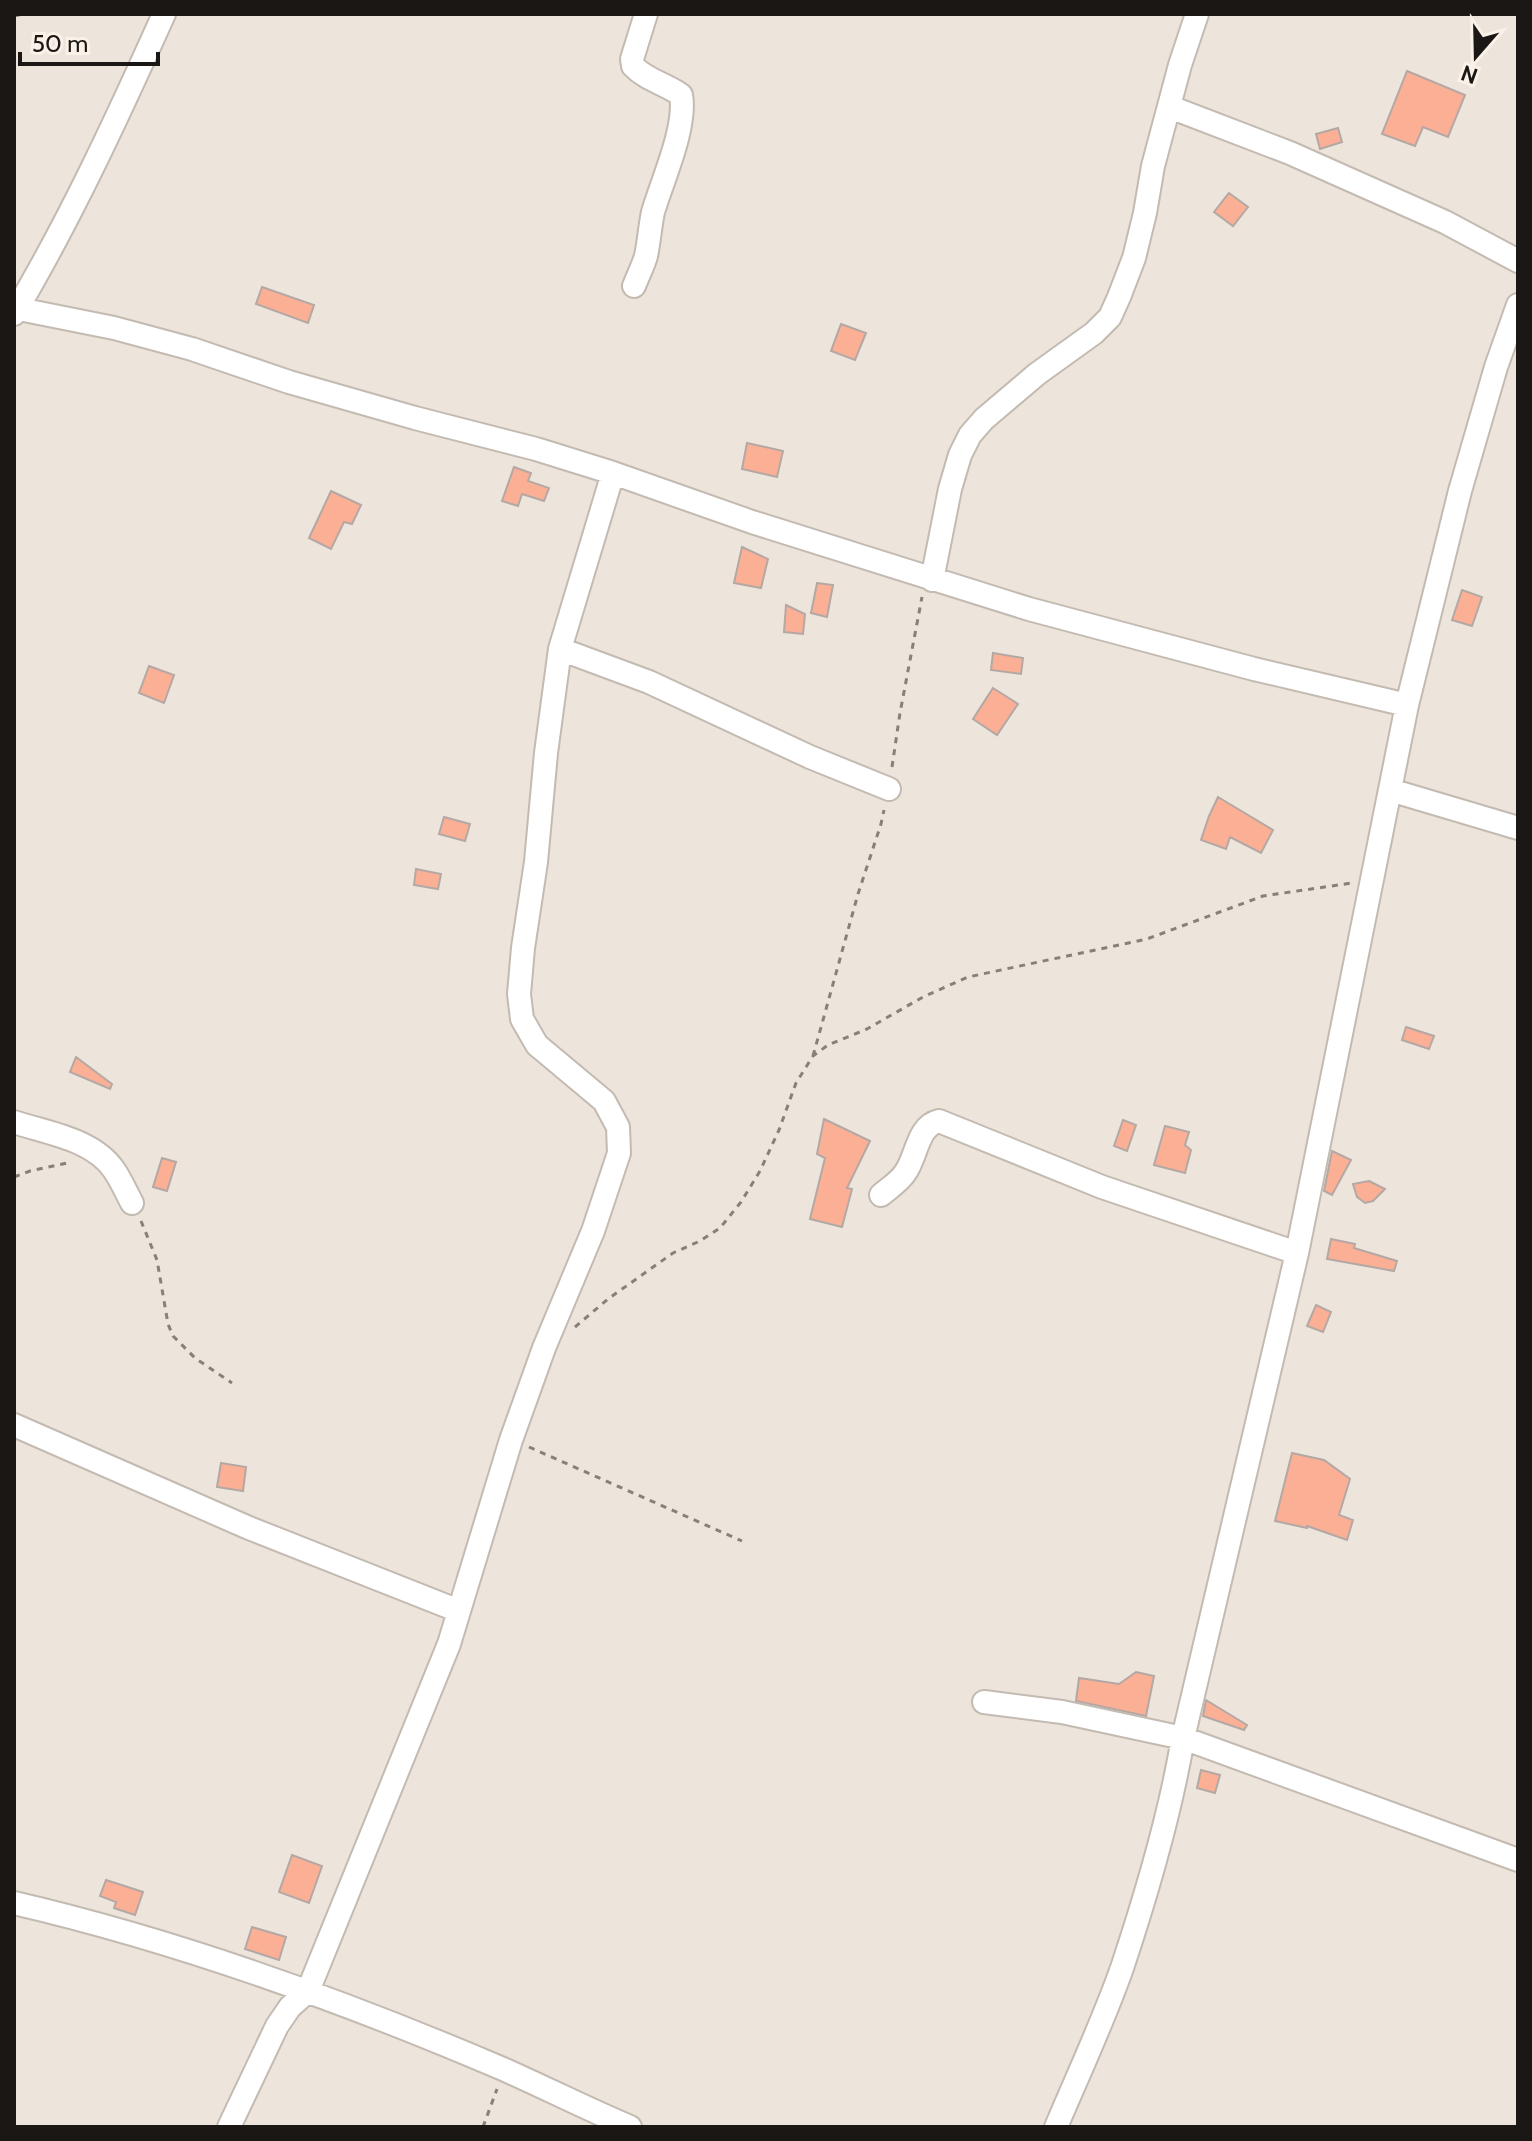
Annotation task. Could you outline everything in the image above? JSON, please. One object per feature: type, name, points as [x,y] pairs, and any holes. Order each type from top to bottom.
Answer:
[{"type":"street","points":[[164,14],[89,174],[15,310],[127,331],[289,382],[536,449],[752,522],[1029,609],[1254,669],[1407,705]]},
{"type":"street","points":[[634,286],[645,257],[653,215],[681,117],[682,101],[681,95],[633,66],[632,59],[646,14]]},
{"type":"street","points":[[928,579],[950,489],[960,455],[970,435],[984,419],[1037,374],[1094,333],[1110,317],[1134,258],[1153,166],[1197,14]]},
{"type":"street","points":[[1170,107],[1290,153],[1445,222],[1518,261]]},
{"type":"street","points":[[1056,2127],[1121,1970],[1162,1835],[1297,1253],[1407,705],[1460,491],[1496,367],[1518,305]]},
{"type":"street","points":[[229,2127],[277,2026],[290,2007],[308,1991],[449,1644],[511,1440],[544,1348],[593,1231],[619,1153],[618,1127],[604,1101],[537,1045],[522,1019],[519,994],[560,649],[613,473]]},
{"type":"street","points":[[560,649],[649,682],[810,757],[889,789]]},
{"type":"street","points":[[1390,790],[1518,828]]},
{"type":"street","points":[[881,1195],[904,1175],[925,1129],[939,1121],[1102,1187],[1297,1253]]},
{"type":"street","points":[[14,1122],[86,1145],[114,1169],[132,1203]]},
{"type":"street","points":[[14,1425],[249,1528],[459,1611]]},
{"type":"street","points":[[984,1702],[1062,1712],[1183,1738],[1518,1860]]},
{"type":"street","points":[[14,1903],[102,1924],[308,1991],[504,2070],[630,2127]]},
{"type":"path","points":[[14,16],[24,14]]},
{"type":"path","points":[[544,1348],[642,1274],[720,1228],[760,1171],[796,1083],[813,1056],[881,824],[928,579]]},
{"type":"path","points":[[813,1056],[828,1045],[867,1029],[923,997],[968,977],[1147,939],[1263,896],[1372,880]]},
{"type":"path","points":[[14,1177],[102,1156]]},
{"type":"path","points":[[132,1203],[157,1260],[168,1324],[173,1336],[195,1358],[232,1383]]},
{"type":"path","points":[[511,1440],[742,1541]]},
{"type":"path","points":[[483,2127],[504,2070]]},
{"type":"building","points":[[1407,71],[1465,95],[1448,137],[1423,127],[1415,146],[1382,134]]},
{"type":"building","points":[[1338,128],[1342,142],[1320,149],[1316,134]]},
{"type":"building","points":[[1229,193],[1248,207],[1233,226],[1214,212]]},
{"type":"building","points":[[262,287],[314,305],[308,323],[256,304]]},
{"type":"building","points":[[841,324],[866,333],[855,360],[831,351]]},
{"type":"building","points":[[747,443],[783,451],[777,477],[742,469]]},
{"type":"building","points":[[514,467],[531,473],[528,481],[549,488],[544,501],[522,494],[518,506],[502,501]]},
{"type":"building","points":[[331,491],[361,505],[352,524],[344,522],[331,549],[309,538]]},
{"type":"building","points":[[742,547],[768,559],[761,588],[734,583]]},
{"type":"building","points":[[817,583],[833,585],[827,617],[811,613]]},
{"type":"building","points":[[1462,590],[1482,597],[1472,626],[1452,620]]},
{"type":"building","points":[[786,605],[805,614],[803,634],[784,632]]},
{"type":"building","points":[[993,653],[1023,658],[1021,674],[991,670]]},
{"type":"building","points":[[149,666],[174,675],[164,703],[139,693]]},
{"type":"building","points":[[993,688],[1018,704],[997,735],[973,719]]},
{"type":"building","points":[[1218,797],[1273,830],[1261,853],[1230,837],[1226,849],[1201,840]]},
{"type":"building","points":[[444,817],[470,824],[465,841],[439,834]]},
{"type":"building","points":[[416,869],[441,874],[438,889],[414,885]]},
{"type":"building","points":[[1406,1027],[1434,1036],[1429,1049],[1402,1040]]},
{"type":"building","points":[[76,1057],[112,1084],[110,1089],[70,1072]]},
{"type":"building","points":[[824,1119],[870,1141],[847,1188],[852,1189],[842,1227],[810,1219],[825,1158],[817,1154]]},
{"type":"building","points":[[1123,1120],[1136,1125],[1127,1151],[1114,1146]]},
{"type":"building","points":[[1165,1126],[1189,1132],[1185,1145],[1191,1150],[1185,1173],[1154,1165]]},
{"type":"building","points":[[1332,1151],[1351,1160],[1332,1195],[1324,1191]]},
{"type":"building","points":[[162,1158],[176,1162],[167,1191],[153,1187]]},
{"type":"building","points":[[1369,1181],[1385,1189],[1373,1201],[1365,1203],[1357,1197],[1353,1184]]},
{"type":"building","points":[[1331,1239],[1355,1244],[1354,1248],[1397,1261],[1394,1271],[1327,1259]]},
{"type":"building","points":[[1316,1305],[1331,1312],[1323,1332],[1307,1326]]},
{"type":"building","points":[[1292,1453],[1324,1460],[1350,1479],[1339,1515],[1353,1520],[1347,1540],[1307,1526],[1275,1521]]},
{"type":"building","points":[[221,1463],[246,1467],[243,1491],[217,1487]]},
{"type":"building","points":[[1136,1672],[1154,1676],[1146,1716],[1076,1701],[1079,1678],[1119,1684]]},
{"type":"building","points":[[1206,1700],[1247,1725],[1244,1730],[1203,1716]]},
{"type":"building","points":[[1201,1770],[1220,1775],[1215,1793],[1197,1788]]},
{"type":"building","points":[[292,1855],[322,1866],[309,1903],[279,1892]]},
{"type":"building","points":[[106,1880],[143,1892],[135,1915],[114,1908],[116,1902],[100,1896]]},
{"type":"building","points":[[252,1927],[286,1937],[279,1960],[245,1949]]}]
